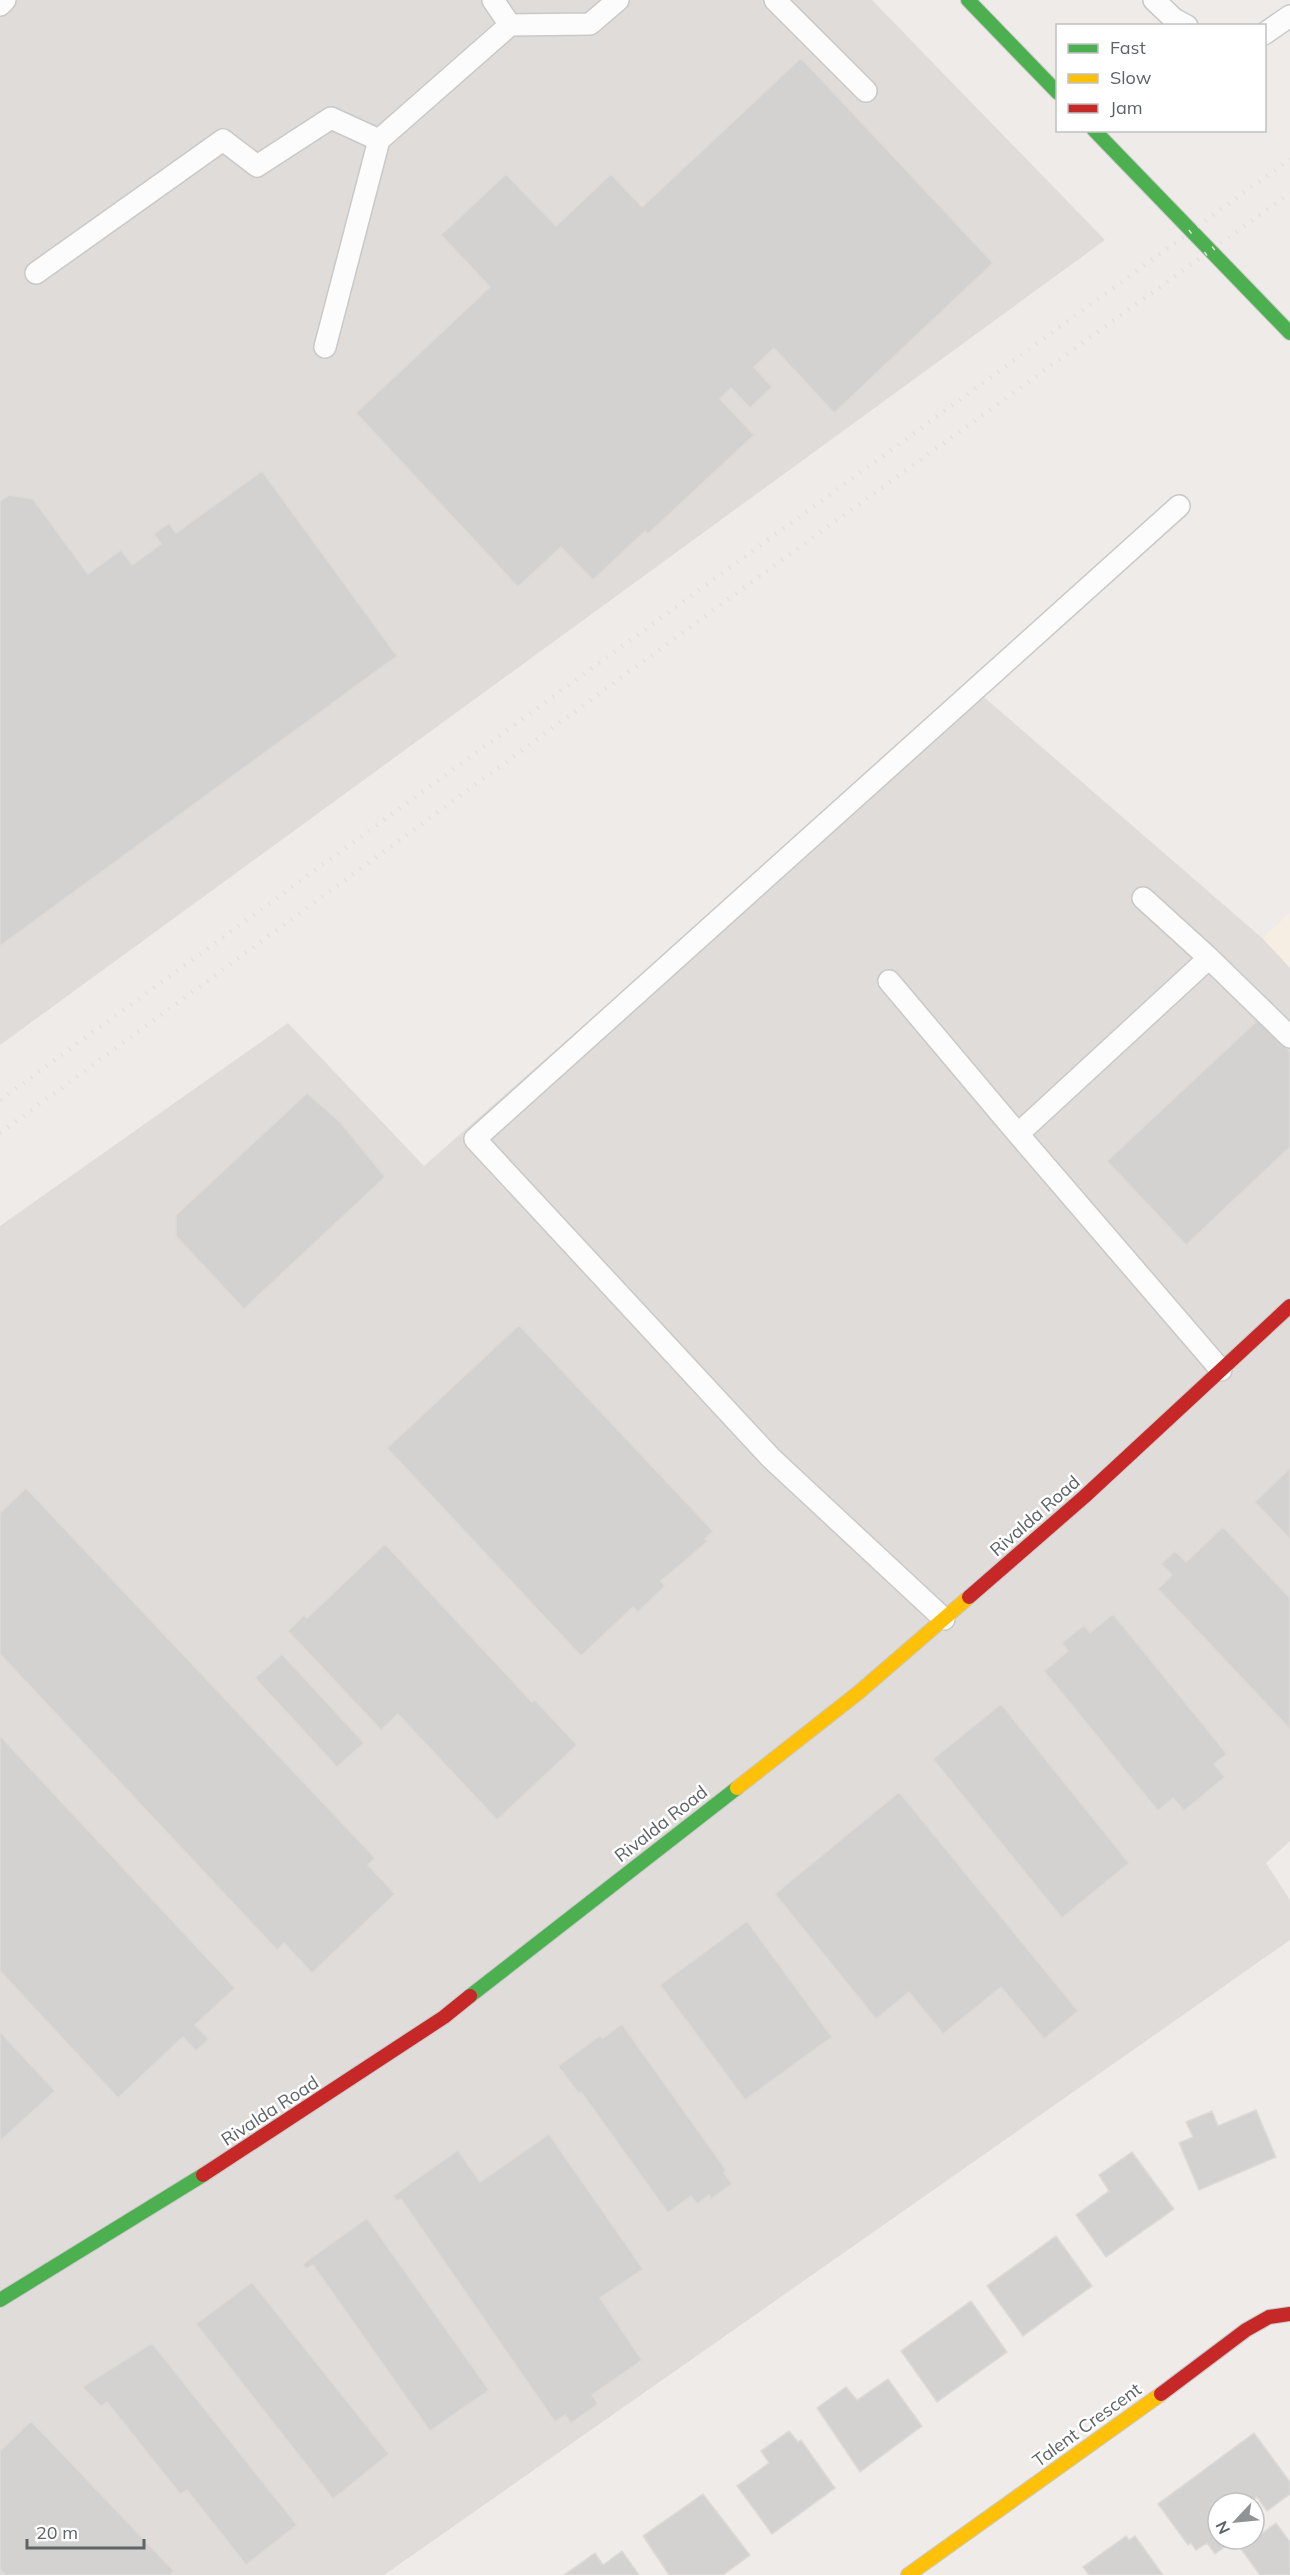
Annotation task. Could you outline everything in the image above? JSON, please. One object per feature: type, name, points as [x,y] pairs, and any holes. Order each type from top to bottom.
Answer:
[{"type":"street","points":[[968,0],[1056,91]]},
{"type":"street","points":[[1096,132],[1290,333]]},
{"type":"street","name":"Rivalda Road","points":[[0,2300],[256,2143],[444,2017],[858,1693],[1084,1497],[1290,1306]]},
{"type":"street","name":"Talent Crescent","points":[[908,2575],[1207,2361],[1245,2330],[1283,2313],[1290,2314]]},
{"type":"lane","points":[[0,5],[5,0]]},
{"type":"lane","points":[[493,0],[510,25]]},
{"type":"lane","points":[[325,347],[379,140],[510,25],[590,24],[618,0]]},
{"type":"lane","points":[[775,0],[866,91]]},
{"type":"lane","points":[[1154,0],[1174,19],[1183,24]]},
{"type":"lane","points":[[1266,33],[1290,16]]},
{"type":"lane","points":[[36,273],[223,140],[257,166],[331,118],[379,140]]},
{"type":"lane","points":[[944,1619],[771,1458],[475,1139],[1179,506]]},
{"type":"lane","points":[[1143,898],[1290,1037]]},
{"type":"lane","points":[[1018,1134],[1209,958]]},
{"type":"lane","points":[[889,981],[1221,1370]]},
{"type":"shaded area","points":[[0,0],[872,0],[1105,240],[0,1045]]},
{"type":"shaded area","points":[[970,685],[1262,938],[1290,968],[1290,1841],[1266,1863],[1290,1900],[1290,1940],[384,2575],[0,2575],[0,1226],[288,1023],[424,1166]]},
{"type":"shaded area","points":[[1290,913],[1290,968],[1262,938]]},
{"type":"building","points":[[801,58],[993,263],[834,413],[774,348],[754,367],[772,387],[750,408],[731,388],[720,399],[754,435],[648,534],[645,531],[593,580],[561,547],[518,587],[356,413],[490,287],[441,235],[506,174],[556,226],[611,174],[642,207]]},
{"type":"building","points":[[262,471],[397,656],[0,946],[0,501],[9,495],[33,499],[88,574],[121,550],[132,565],[161,544],[154,534],[169,523],[176,533]]},
{"type":"building","points":[[1259,1019],[1290,1052],[1290,1147],[1186,1245],[1107,1161]]},
{"type":"building","points":[[307,1093],[340,1122],[385,1177],[244,1309],[176,1236],[176,1215]]},
{"type":"building","points":[[519,1325],[713,1531],[705,1539],[708,1541],[661,1581],[665,1586],[638,1612],[633,1607],[581,1656],[387,1448]]},
{"type":"building","points":[[1290,1468],[1290,1539],[1255,1502]]},
{"type":"building","points":[[26,1488],[375,1858],[368,1865],[395,1894],[312,1973],[284,1943],[277,1950],[0,1654],[0,1513]]},
{"type":"building","points":[[1223,1527],[1290,1598],[1290,1729],[1158,1589],[1172,1575],[1161,1564],[1175,1551],[1186,1562]]},
{"type":"building","points":[[385,1544],[532,1702],[534,1699],[577,1745],[497,1820],[398,1714],[381,1730],[288,1631],[304,1615],[307,1618]]},
{"type":"building","points":[[1113,1614],[1227,1754],[1214,1764],[1225,1777],[1184,1811],[1173,1798],[1158,1811],[1044,1671],[1068,1651],[1062,1643],[1084,1625],[1090,1633]]},
{"type":"building","points":[[282,1654],[364,1743],[337,1767],[255,1678]]},
{"type":"building","points":[[1001,1704],[1129,1863],[1062,1918],[933,1759]]},
{"type":"building","points":[[0,1736],[235,1988],[195,2025],[209,2039],[196,2051],[183,2037],[118,2098],[0,1971]]},
{"type":"building","points":[[899,1792],[1078,2011],[1044,2039],[1001,1987],[943,2034],[909,1992],[876,2019],[775,1894]]},
{"type":"building","points":[[747,1921],[832,2037],[745,2100],[660,1985]]},
{"type":"building","points":[[622,2024],[726,2170],[724,2173],[732,2184],[711,2199],[709,2195],[697,2204],[691,2196],[668,2213],[581,2092],[579,2094],[558,2066],[601,2035],[603,2038]]},
{"type":"building","points":[[0,2032],[55,2091],[0,2141]]},
{"type":"building","points":[[1256,2110],[1276,2157],[1199,2190],[1179,2143],[1193,2137],[1186,2122],[1212,2111],[1218,2126]]},
{"type":"building","points":[[549,2134],[643,2269],[600,2298],[642,2360],[592,2395],[598,2404],[571,2423],[565,2415],[555,2422],[401,2199],[397,2201],[393,2196],[458,2150],[480,2182]]},
{"type":"building","points":[[1132,2152],[1174,2209],[1106,2257],[1076,2215],[1109,2191],[1099,2175]]},
{"type":"building","points":[[367,2218],[489,2390],[430,2431],[313,2265],[306,2269],[303,2264]]},
{"type":"building","points":[[1056,2236],[1092,2286],[1023,2336],[987,2286]]},
{"type":"building","points":[[252,2282],[389,2454],[333,2499],[196,2324]]},
{"type":"building","points":[[971,2301],[1007,2352],[937,2402],[901,2351]]},
{"type":"building","points":[[152,2343],[297,2525],[246,2565],[187,2490],[180,2494],[107,2402],[101,2406],[82,2387]]},
{"type":"building","points":[[888,2379],[922,2426],[860,2472],[817,2408],[846,2387],[857,2400]]},
{"type":"building","points":[[31,2421],[174,2571],[170,2575],[5,2575],[0,2569],[0,2451]]},
{"type":"building","points":[[789,2431],[798,2442],[801,2440],[835,2488],[772,2534],[737,2486],[769,2463],[761,2451]]},
{"type":"building","points":[[1254,2433],[1290,2482],[1290,2494],[1267,2511],[1266,2491],[1206,2491],[1206,2544],[1196,2550],[1191,2543],[1188,2545],[1158,2504]]},
{"type":"building","points":[[703,2494],[750,2555],[723,2575],[669,2575],[643,2536]]},
{"type":"building","points":[[1276,2523],[1290,2542],[1290,2575],[1260,2575],[1242,2551],[1266,2551],[1266,2530]]},
{"type":"building","points":[[1126,2536],[1129,2540],[1135,2536],[1163,2575],[1089,2575],[1083,2567]]},
{"type":"building","points":[[622,2551],[639,2575],[564,2575],[595,2553],[603,2565]]},
{"type":"railway","points":[[0,1100],[1290,159]]},
{"type":"railway","points":[[0,1133],[790,554],[1290,193]]},
{"type":"traffic: fast","points":[[968,0],[1056,91]]},
{"type":"traffic: fast","points":[[1096,132],[1290,333]]},
{"type":"traffic: fast","points":[[470,1996],[737,1788]]},
{"type":"traffic: fast","points":[[0,2300],[203,2175]]},
{"type":"traffic: slow","points":[[737,1788],[858,1693],[969,1597]]},
{"type":"traffic: slow","points":[[908,2575],[1161,2394]]},
{"type":"traffic: jam","points":[[969,1597],[1084,1497],[1290,1306]]},
{"type":"traffic: jam","points":[[203,2175],[444,2017],[470,1996]]},
{"type":"traffic: jam","points":[[1161,2394],[1246,2330],[1269,2317],[1290,2314]]}]
